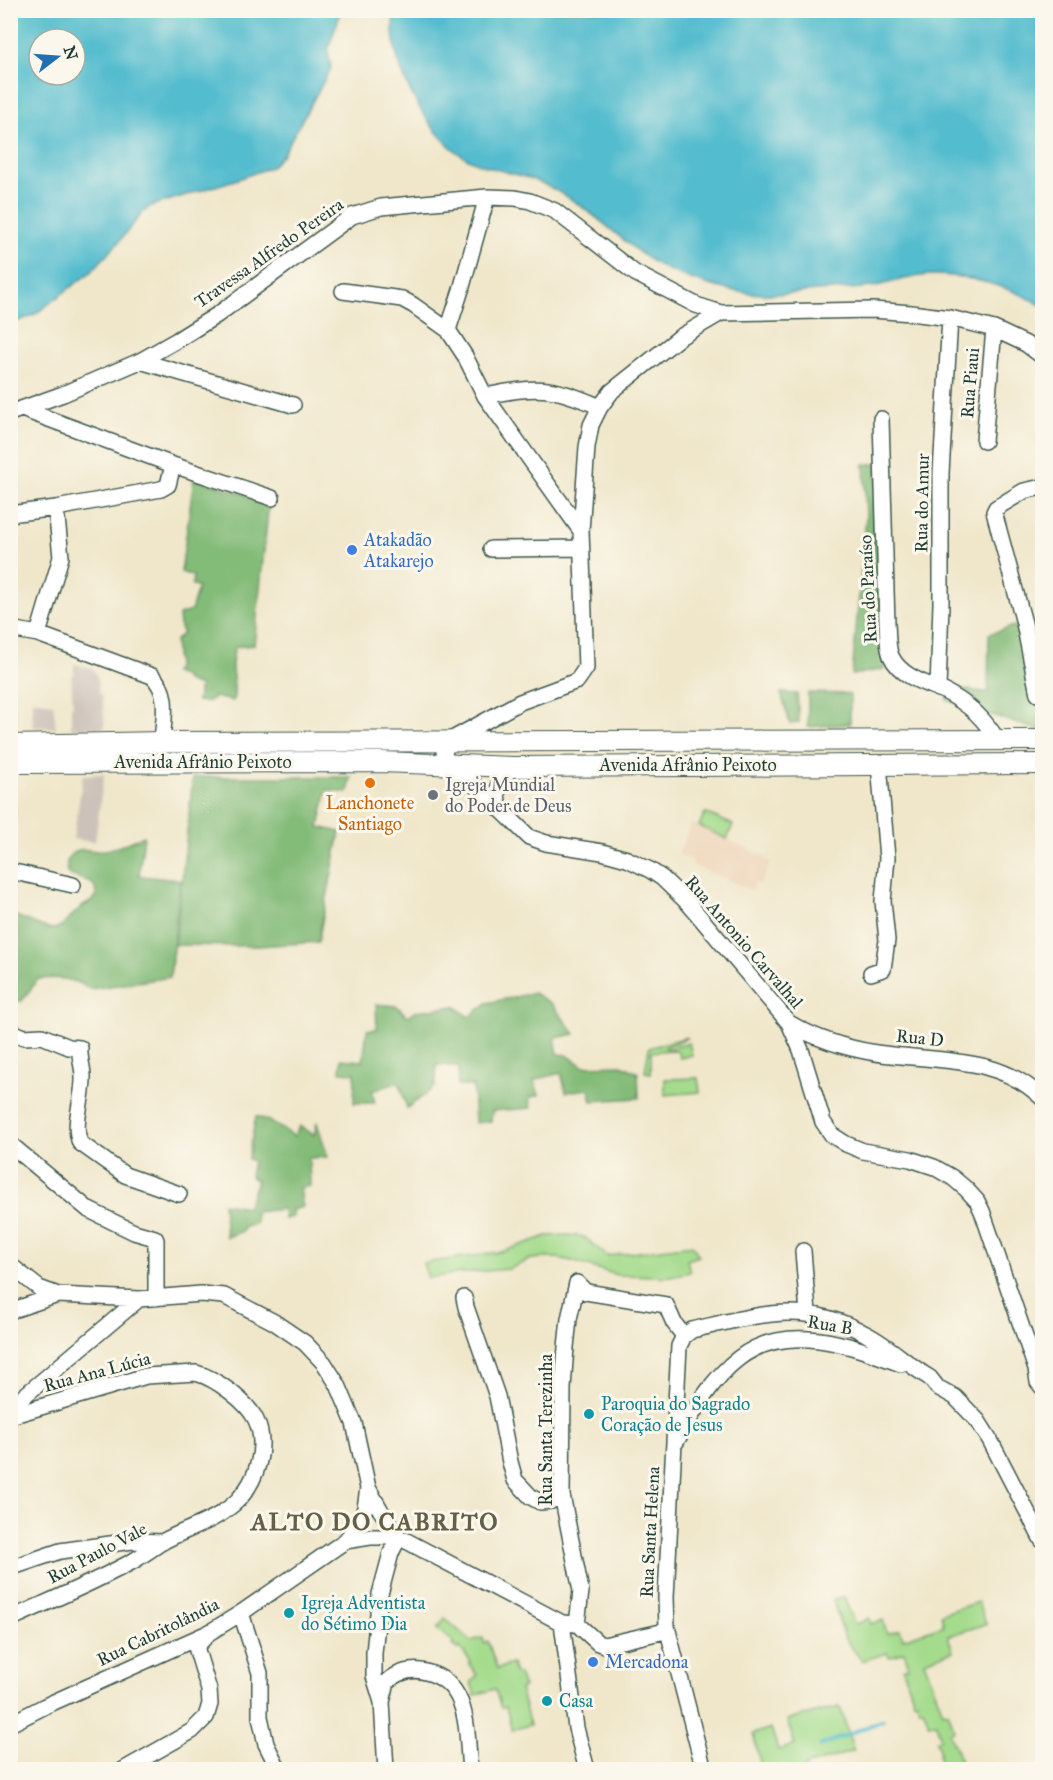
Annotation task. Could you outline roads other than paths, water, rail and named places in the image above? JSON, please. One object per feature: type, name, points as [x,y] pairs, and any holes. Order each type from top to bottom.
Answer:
[{"type":"main road","name":"Avenida Afrânio Peixoto","points":[[10,745],[162,742],[1042,740]]},
{"type":"main road","name":"Avenida Afrânio Peixoto","points":[[10,763],[381,762],[513,767],[1042,764]]},
{"type":"street","name":"Travessa Alfredo Pereira","points":[[16,411],[63,394],[140,361],[217,315],[352,216],[381,207],[487,197],[514,198],[546,206],[635,273],[696,305],[721,313]]},
{"type":"street","points":[[448,330],[487,197]]},
{"type":"street","points":[[343,291],[402,298],[448,330],[465,356],[485,396],[581,531]]},
{"type":"street","points":[[448,764],[444,754],[447,742],[520,702],[577,681],[583,675],[586,668],[581,531],[587,447],[591,425],[600,407],[612,391],[680,338],[721,313],[873,310],[911,312],[950,318],[994,329],[1026,344],[1042,356]]},
{"type":"street","name":"Rua do Amur","points":[[938,688],[941,604],[941,473],[950,318]]},
{"type":"street","name":"Rua Piaui","points":[[984,441],[994,329]]},
{"type":"street","points":[[140,361],[293,405]]},
{"type":"street","points":[[485,396],[540,388],[564,392],[600,407]]},
{"type":"street","name":"Travessa Alfredo Pereira","points":[[16,411],[272,498]]},
{"type":"street","name":"Rua do Paraíso","points":[[881,419],[887,624],[892,657],[897,666],[906,673],[926,685],[938,688],[984,719],[997,739]]},
{"type":"street","points":[[10,514],[161,489],[168,485],[173,465]]},
{"type":"street","points":[[1038,694],[1024,623],[994,513],[996,508],[1016,495],[1029,489],[1042,487]]},
{"type":"street","points":[[38,634],[60,557],[56,508]]},
{"type":"street","points":[[490,549],[581,548]]},
{"type":"street","points":[[11,628],[38,634],[145,672],[158,681],[165,695],[162,742]]},
{"type":"street","name":"Rua Antonio Carvalhal","points":[[448,764],[498,806],[524,833],[536,840],[627,859],[662,878],[703,920],[789,1023],[801,1050],[823,1122],[832,1135],[863,1151],[910,1159],[934,1167],[953,1178],[976,1201],[989,1230],[1036,1369],[1038,1382],[1042,1387]]},
{"type":"street","points":[[871,974],[883,969],[887,940],[882,902],[887,858],[879,764]]},
{"type":"street","points":[[498,806],[496,796],[498,788],[504,775],[513,767]]},
{"type":"street","points":[[10,871],[73,885]]},
{"type":"street","name":"Rua D","points":[[789,1023],[819,1039],[852,1048],[998,1069],[1026,1083],[1042,1098]]},
{"type":"street","points":[[10,1034],[24,1037],[42,1036],[69,1047],[80,1048],[84,1074],[77,1131],[80,1143],[125,1175],[179,1194]]},
{"type":"street","points":[[10,1143],[89,1209],[134,1232],[155,1238],[156,1298]]},
{"type":"street","points":[[803,1251],[808,1313]]},
{"type":"street","points":[[10,1265],[39,1288],[58,1295],[138,1299],[201,1294],[224,1296],[274,1322],[305,1343],[331,1373],[349,1410],[361,1447],[368,1488],[365,1508],[345,1541]]},
{"type":"street","name":"Rua Santa Terezinha","points":[[587,1770],[576,1728],[570,1624],[581,1591],[562,1495],[563,1388],[569,1319],[578,1283],[586,1292],[668,1306],[674,1323],[684,1336]]},
{"type":"street","points":[[10,1311],[58,1295]]},
{"type":"street","points":[[464,1298],[497,1396],[515,1480],[531,1497],[540,1502],[551,1502],[562,1495]]},
{"type":"street","points":[[10,1408],[138,1299]]},
{"type":"street","name":"Rua B","points":[[684,1336],[692,1330],[783,1312],[808,1313],[845,1324],[866,1334],[930,1378],[937,1387],[955,1397],[978,1421],[1042,1537]]},
{"type":"street","points":[[839,1345],[845,1324]]},
{"type":"street","name":"Rua Santa Helena","points":[[684,1336],[679,1346],[666,1628],[704,1770]]},
{"type":"street","name":"Rua B","points":[[673,1447],[706,1392],[737,1359],[767,1343],[810,1338],[885,1358],[918,1371]]},
{"type":"street","name":"Rua Ana Lúcia","points":[[10,1416],[146,1376],[196,1373],[219,1384],[249,1410],[257,1423],[261,1446],[254,1475],[246,1490],[225,1511],[163,1542]]},
{"type":"street","points":[[368,1488],[399,1537]]},
{"type":"street","points":[[345,1541],[370,1537],[399,1537],[570,1624],[604,1645],[661,1632],[666,1628]]},
{"type":"street","points":[[386,1770],[382,1702],[374,1676],[374,1653],[378,1606],[391,1553],[399,1537]]},
{"type":"street","name":"Rua Paulo Vale","points":[[10,1568],[60,1551],[132,1540],[163,1542]]},
{"type":"street","name":"Rua Cabritolândia","points":[[10,1724],[210,1632],[345,1541]]},
{"type":"street","name":"Rua Paulo Vale","points":[[10,1619],[135,1560],[163,1542]]},
{"type":"street","points":[[241,1613],[260,1673],[260,1716],[266,1744],[279,1770]]},
{"type":"street","points":[[123,1770],[192,1731],[206,1717],[210,1704],[209,1690],[196,1647],[210,1632]]},
{"type":"street","points":[[382,1702],[387,1682],[404,1672],[422,1671],[434,1674],[443,1680],[455,1691],[462,1705],[470,1770]]},
{"type":"water","points":[[11,10],[341,10],[328,50],[331,68],[283,154],[271,167],[151,206],[142,213],[91,272],[34,315],[11,324]]},
{"type":"water","points":[[395,11],[1042,11],[1042,306],[1017,293],[988,283],[944,275],[916,277],[865,288],[763,294],[718,287],[667,270],[647,258],[591,214],[557,191],[531,179],[479,164],[463,156],[449,145],[422,112],[401,70],[395,49],[393,29]]},
{"type":"waterway","points":[[820,1746],[883,1720]]},
{"type":"place","name":"Atakadão Atakarejo","points":[[352,550]]},
{"type":"place","name":"Lanchonete Santiago","points":[[370,783]]},
{"type":"place","name":"Igreja Mundial do Poder de Deus","points":[[433,795]]},
{"type":"place","name":"Paroquia do Sagrado Coração de Jesus","points":[[589,1414]]},
{"type":"place","name":"Igreja Adventista do Sétimo Dia","points":[[289,1613]]},
{"type":"place","name":"Mercadona","points":[[593,1662]]},
{"type":"place","name":"Casa","points":[[547,1701]]},
{"type":"district","name":"ALTO DO CABRITO","points":[[375,1522]]}]
